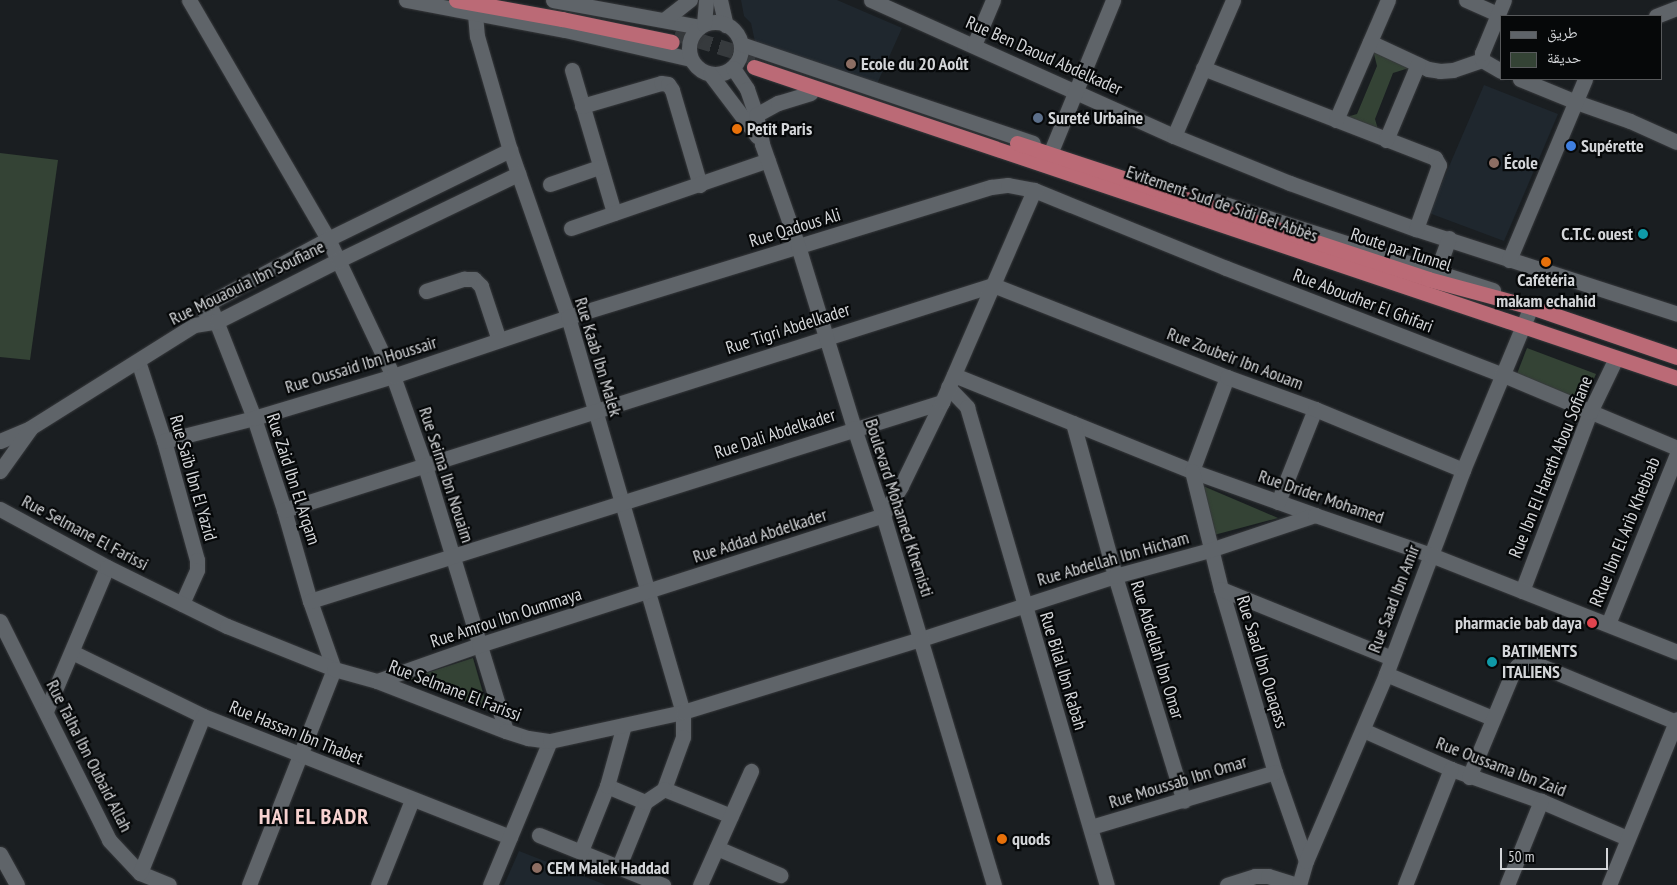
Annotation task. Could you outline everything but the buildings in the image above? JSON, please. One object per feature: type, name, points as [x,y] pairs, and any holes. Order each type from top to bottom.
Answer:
[{"type":"highway","points":[[456,0],[674,38],[502,0]]},
{"type":"highway","name":"Route par Tunnel","points":[[755,62],[1428,279],[1527,306]]},
{"type":"highway","name":"Evitement Sud de Sidi Bel Abbès","points":[[755,62],[1677,378]]},
{"type":"highway","points":[[1527,306],[1677,357]]},
{"type":"street","name":"Rue Seima Ibn Nouaim","points":[[189,0],[328,239],[394,376],[425,466],[506,731]]},
{"type":"street","points":[[406,0],[565,30],[691,58]]},
{"type":"street","points":[[553,0],[702,26],[718,22],[726,25],[738,36],[741,44],[741,53],[734,67],[723,74],[710,74]]},
{"type":"street","points":[[664,20],[690,0]]},
{"type":"street","points":[[706,0],[702,26],[690,41],[691,58],[695,66],[710,74],[762,144]]},
{"type":"street","points":[[720,0],[726,25]]},
{"type":"street","name":"Rue Ben Daoud Abdelkader","points":[[871,0],[1076,90],[1174,136],[1290,183],[1509,260],[1677,314]]},
{"type":"street","points":[[974,45],[993,0]]},
{"type":"street","points":[[1052,149],[1113,0]]},
{"type":"street","points":[[1174,136],[1233,0]]},
{"type":"street","points":[[1336,120],[1388,0]]},
{"type":"street","points":[[1466,0],[1501,7],[1482,54],[1482,60]]},
{"type":"street","points":[[1659,15],[1677,8]]},
{"type":"street","name":"Rue Kaab Ibn Malek","points":[[475,14],[477,36],[510,150],[568,317],[683,712],[683,737],[664,789]]},
{"type":"street","points":[[1370,42],[1418,64],[1440,71],[1453,70],[1482,60],[1500,70]]},
{"type":"street","points":[[741,44],[1052,149],[1437,271],[1494,290],[1527,306]]},
{"type":"street","points":[[1386,140],[1418,64]]},
{"type":"street","points":[[734,67],[1468,314],[1518,325]]},
{"type":"street","points":[[734,67],[746,89],[756,115],[762,144]]},
{"type":"street","points":[[1204,68],[1438,161],[1439,165],[1416,228]]},
{"type":"street","points":[[572,70],[614,213]]},
{"type":"street","points":[[1522,80],[1630,121],[1677,142]]},
{"type":"street","points":[[1509,260],[1585,80]]},
{"type":"street","points":[[582,106],[662,83],[668,84],[672,90],[700,185]]},
{"type":"street","points":[[756,115],[778,103],[810,93]]},
{"type":"street","name":"Boulevard Mohamed Khemisti","points":[[762,144],[798,246],[921,639],[990,884]]},
{"type":"street","points":[[194,325],[209,303],[328,239],[510,150]]},
{"type":"street","points":[[571,228],[768,160]]},
{"type":"street","points":[[550,184],[599,167]]},
{"type":"street","name":"Rue Mouaouia Ibn Soufiane","points":[[0,441],[30,428],[194,325],[218,322],[339,260],[518,174]]},
{"type":"street","name":"Rue Qadous Ali","points":[[568,317],[992,187],[1008,184],[1034,190]]},
{"type":"street","points":[[883,516],[901,486],[942,402],[1034,190]]},
{"type":"street","name":"Rue Aboudher El Ghifari","points":[[1034,190],[1226,268],[1501,374],[1677,448]]},
{"type":"street","points":[[1437,271],[1449,238]]},
{"type":"street","points":[[426,291],[464,279],[474,279],[481,286],[499,340]]},
{"type":"street","name":"Rue Tigri Abdelkader","points":[[284,510],[594,410],[994,285]]},
{"type":"street","name":"Rue Zoubeir Ibn Aouam","points":[[994,285],[1227,377],[1315,409],[1463,470]]},
{"type":"street","name":"Rue Zaid Ibn El Arqam","points":[[209,303],[254,418],[284,510],[310,601],[334,668]]},
{"type":"street","name":"Rue Saad Ibn Amir","points":[[1299,885],[1306,861],[1386,674],[1518,325],[1527,306]]},
{"type":"street","name":"Rue Oussaid Ibn Houssair","points":[[164,441],[254,418],[394,376],[568,317]]},
{"type":"street","name":"Rue Ibn El Hareth Abou Sofiane","points":[[1522,591],[1590,412],[1616,358]]},
{"type":"street","name":"Rue Saïb Ibn El Yazid","points":[[138,361],[164,441],[198,565],[182,604]]},
{"type":"street","points":[[1192,471],[1227,377]]},
{"type":"street","name":"Rue Drider Mohamed","points":[[951,381],[1073,423],[1192,471],[1431,555],[1677,652]]},
{"type":"street","name":"Rue Bilal Ibn Rabah","points":[[951,381],[967,407],[1107,885]]},
{"type":"street","name":"Rue Dali Abdelkader","points":[[310,601],[854,428],[942,402]]},
{"type":"street","points":[[1278,502],[1315,409]]},
{"type":"street","name":"Rue Abdellah Ibn Omar","points":[[1073,423],[1115,576],[1184,801]]},
{"type":"street","points":[[0,471],[30,428]]},
{"type":"street","name":"RRue Ibn El Arib Khebbab","points":[[1608,624],[1677,454]]},
{"type":"street","name":"Rue Saad Ibn Ouaqass","points":[[1192,471],[1220,589],[1275,772],[1306,861]]},
{"type":"street","name":"Rue Selmane El Farissi","points":[[0,509],[106,567],[235,629],[334,668],[377,681],[528,738],[550,741],[683,712],[921,639]]},
{"type":"street","name":"Rue Abdellah Ibn Hicham","points":[[921,639],[1115,576],[1210,550],[1315,515]]},
{"type":"street","name":"Rue Addad Abdelkader","points":[[648,592],[883,516]]},
{"type":"street","points":[[46,711],[106,567]]},
{"type":"street","points":[[1220,589],[1392,658]]},
{"type":"street","name":"Rue Amrou Ibn Oummaya","points":[[377,681],[479,645],[648,592]]},
{"type":"street","name":"Rue Talha Ibn Oubaid Allah","points":[[0,621],[109,840],[140,873],[169,885]]},
{"type":"street","name":"Rue Hassan Ibn Thabet","points":[[72,652],[203,716],[412,800],[510,837]]},
{"type":"street","points":[[1469,777],[1514,669],[1526,662],[1541,666],[1676,720],[1609,885]]},
{"type":"street","points":[[249,885],[334,668]]},
{"type":"street","points":[[1386,674],[1492,718]]},
{"type":"street","points":[[140,873],[203,716]]},
{"type":"street","points":[[581,851],[607,786],[624,725]]},
{"type":"street","name":"Rue Oussama Ibn Zaid","points":[[1363,730],[1451,770],[1541,801],[1627,838]]},
{"type":"street","points":[[490,885],[550,741]]},
{"type":"street","points":[[1405,885],[1451,770]]},
{"type":"street","points":[[700,885],[751,771]]},
{"type":"street","name":"Rue Moussab Ibn Omar","points":[[1090,827],[1184,801],[1275,772]]},
{"type":"street","points":[[607,786],[645,802]]},
{"type":"street","points":[[619,866],[645,802],[664,789],[731,816]]},
{"type":"street","points":[[378,885],[412,800]]},
{"type":"street","points":[[1507,885],[1541,801]]},
{"type":"street","points":[[539,835],[663,885]]},
{"type":"street","points":[[717,848],[780,875]]},
{"type":"street","points":[[0,854],[17,885]]},
{"type":"street","points":[[1227,885],[1255,876],[1268,876],[1299,885]]},
{"type":"shaded area","name":"Ecole du 20 Août","points":[[741,0],[837,0],[902,28],[876,86],[755,42],[751,23],[744,16]]},
{"type":"shaded area","name":"École","points":[[1484,85],[1558,114],[1504,241],[1429,213]]},
{"type":"shaded area","name":"CEM Malek Haddad","points":[[519,851],[606,885],[504,885]]},
{"type":"green space","points":[[1373,50],[1409,68],[1393,73],[1375,119],[1379,133],[1343,118],[1357,114],[1377,66]]},
{"type":"green space","points":[[0,153],[58,160],[30,360],[0,357]]},
{"type":"green space","points":[[1527,348],[1596,374],[1582,406],[1515,379]]},
{"type":"green space","points":[[1203,486],[1278,518],[1214,535]]},
{"type":"green space","points":[[473,658],[488,710],[408,679]]},
{"type":"tunnel","points":[[675,33],[757,58]]},
{"type":"place","name":"Ecole du 20 Août","points":[[851,64]]},
{"type":"place","name":"Sureté Urbaine","points":[[1038,118]]},
{"type":"place","name":"Petit Paris","points":[[737,129]]},
{"type":"place","name":"Supérette","points":[[1571,146]]},
{"type":"place","name":"École","points":[[1494,163]]},
{"type":"place","name":"C.T.C. ouest","points":[[1643,234]]},
{"type":"place","name":"Cafétéria makam echahid","points":[[1546,262]]},
{"type":"place","name":"pharmacie bab daya","points":[[1592,623]]},
{"type":"place","name":"BATIMENTS ITALIENS","points":[[1492,662]]},
{"type":"place","name":"quods","points":[[1002,839]]},
{"type":"place","name":"CEM Malek Haddad","points":[[537,868]]},
{"type":"district","name":"HAI EL BADR","points":[[314,817]]}]
